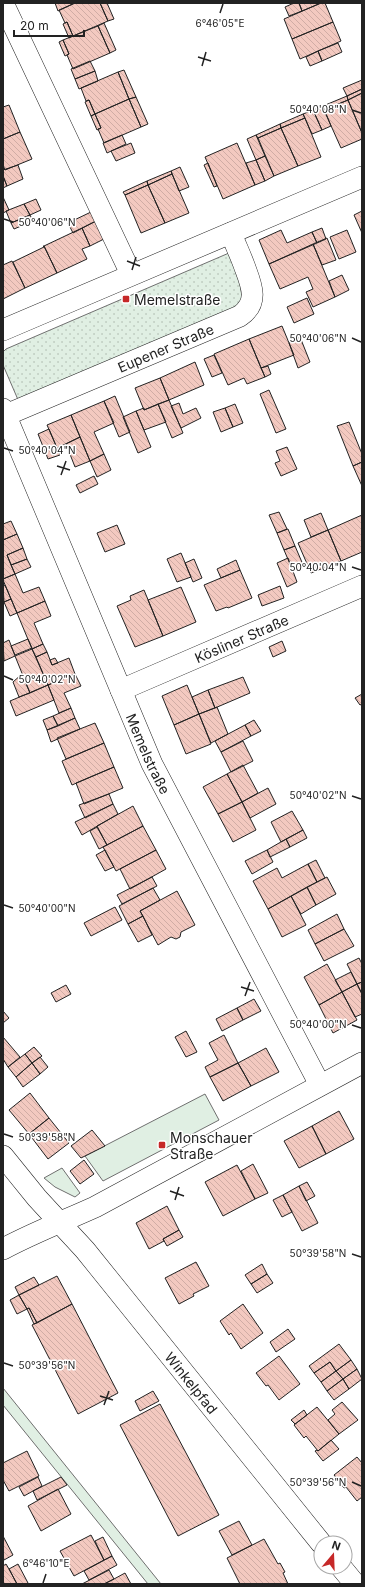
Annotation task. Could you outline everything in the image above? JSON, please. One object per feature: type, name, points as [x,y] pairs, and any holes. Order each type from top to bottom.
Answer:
[{"type":"street","points":[[3,3],[131,274]]},
{"type":"street","points":[[3,330],[131,274],[362,177]]},
{"type":"street","name":"Eupener Straße","points":[[4,412],[240,316],[246,312],[251,305],[252,288],[231,233]]},
{"type":"street","name":"Memelstraße","points":[[4,412],[142,742],[164,788],[320,1085]]},
{"type":"street","name":"Kösliner Straße","points":[[121,690],[362,586]]},
{"type":"street","points":[[3,1249],[32,1234],[95,1207],[320,1085],[362,1064]]},
{"type":"street","name":"Winkelpfad","points":[[3,1156],[37,1198],[90,1256],[316,1535]]},
{"type":"street","points":[[347,1575],[354,1584]]},
{"type":"green space","points":[[229,253],[240,281],[242,298],[238,307],[19,402],[3,365],[3,352],[6,349]]},
{"type":"green space","points":[[205,1094],[219,1120],[103,1181],[85,1156]]},
{"type":"green space","points":[[62,1168],[80,1193],[75,1197],[55,1187],[44,1178]]},
{"type":"green space","points":[[3,1388],[161,1584],[148,1584],[3,1405]]},
{"type":"building","points":[[55,3],[75,3],[58,11]]},
{"type":"building","points":[[75,3],[100,3],[108,21],[73,36],[67,22],[65,23],[59,10]]},
{"type":"building","points":[[100,3],[107,3],[114,19],[108,21]]},
{"type":"building","points":[[294,3],[299,3],[302,11],[289,16],[285,7]]},
{"type":"building","points":[[299,3],[321,3],[302,11]]},
{"type":"building","points":[[321,3],[325,3],[333,22],[292,39],[284,19]]},
{"type":"building","points":[[67,22],[73,36],[69,38],[63,24]]},
{"type":"building","points":[[333,22],[341,41],[300,59],[292,39]]},
{"type":"building","points":[[104,23],[116,50],[110,53],[98,26]]},
{"type":"building","points":[[98,26],[110,53],[73,69],[63,40]]},
{"type":"building","points":[[63,40],[69,54],[65,56],[59,42]]},
{"type":"building","points":[[338,43],[342,52],[322,61],[318,51]]},
{"type":"building","points":[[318,51],[322,61],[310,66],[306,57]]},
{"type":"building","points":[[90,61],[95,71],[75,79],[71,69]]},
{"type":"building","points":[[124,70],[136,97],[129,99],[118,72]]},
{"type":"building","points":[[95,71],[98,81],[79,89],[75,79]]},
{"type":"building","points":[[118,72],[129,99],[95,114],[89,100],[86,101],[81,88]]},
{"type":"building","points":[[362,80],[362,89],[347,96],[343,88]]},
{"type":"building","points":[[362,89],[362,93],[348,100],[347,96]]},
{"type":"building","points":[[362,93],[362,133],[348,100]]},
{"type":"building","points":[[347,96],[348,100],[324,110],[323,106]]},
{"type":"building","points":[[136,97],[148,124],[141,127],[129,99]]},
{"type":"building","points":[[129,99],[141,127],[104,143],[98,129],[101,128],[95,114]]},
{"type":"building","points":[[89,100],[95,114],[91,116],[85,102]]},
{"type":"building","points":[[348,100],[362,133],[362,139],[341,148],[324,110]]},
{"type":"building","points":[[9,105],[20,132],[3,139],[3,107]]},
{"type":"building","points":[[323,106],[331,126],[322,130],[313,110]]},
{"type":"building","points":[[313,110],[322,130],[312,134],[303,114]]},
{"type":"building","points":[[95,114],[101,128],[97,130],[91,116]]},
{"type":"building","points":[[303,114],[305,118],[281,128],[280,124]]},
{"type":"building","points":[[305,118],[321,157],[298,166],[281,128]]},
{"type":"building","points":[[280,124],[281,128],[258,138],[256,135]]},
{"type":"building","points":[[281,128],[298,166],[274,176],[258,138]]},
{"type":"building","points":[[20,132],[32,159],[5,170],[3,165],[3,139]]},
{"type":"building","points":[[122,135],[126,144],[107,153],[103,143]]},
{"type":"building","points":[[256,135],[265,156],[256,160],[247,139]]},
{"type":"building","points":[[131,143],[135,153],[116,161],[111,151]]},
{"type":"building","points":[[237,143],[255,185],[223,199],[205,157]]},
{"type":"building","points":[[265,156],[274,176],[265,181],[256,160]]},
{"type":"building","points":[[256,160],[265,181],[255,185],[246,163]]},
{"type":"building","points":[[208,163],[217,186],[214,187],[204,165]]},
{"type":"building","points":[[18,165],[23,179],[7,186],[3,176],[3,170]]},
{"type":"building","points":[[180,167],[189,187],[179,191],[171,171]]},
{"type":"building","points":[[171,171],[172,174],[148,185],[147,181]]},
{"type":"building","points":[[172,174],[189,213],[165,223],[148,185]]},
{"type":"building","points":[[3,176],[7,186],[3,188]]},
{"type":"building","points":[[147,181],[148,185],[125,195],[123,192]]},
{"type":"building","points":[[148,185],[165,223],[141,233],[125,195]]},
{"type":"building","points":[[3,197],[9,210],[3,213]]},
{"type":"building","points":[[36,199],[41,210],[30,215],[24,204]]},
{"type":"building","points":[[24,204],[30,215],[11,223],[6,211]]},
{"type":"building","points":[[362,211],[362,233],[354,215]]},
{"type":"building","points":[[91,212],[96,221],[73,233],[68,223]]},
{"type":"building","points":[[30,215],[33,221],[14,229],[11,223]]},
{"type":"building","points":[[96,221],[104,239],[90,246],[82,228]]},
{"type":"building","points":[[82,228],[90,246],[82,249],[87,259],[57,273],[44,246]]},
{"type":"building","points":[[322,228],[326,239],[317,243],[312,232]]},
{"type":"building","points":[[281,230],[287,243],[312,232],[317,243],[269,264],[259,240]]},
{"type":"building","points":[[347,230],[356,252],[339,259],[330,237]]},
{"type":"building","points":[[327,238],[336,260],[322,265],[313,244]]},
{"type":"building","points":[[313,244],[335,297],[313,307],[306,292],[313,289],[308,277],[280,289],[269,264]]},
{"type":"building","points":[[44,246],[57,273],[25,288],[13,262],[44,247]]},
{"type":"building","points":[[12,261],[25,288],[3,299],[3,265]]},
{"type":"building","points":[[342,275],[349,290],[335,297],[329,281]]},
{"type":"building","points":[[307,298],[314,314],[294,323],[287,307]]},
{"type":"building","points":[[282,326],[294,355],[261,368],[249,339]]},
{"type":"building","points":[[300,337],[310,362],[298,368],[289,343]]},
{"type":"building","points":[[249,339],[265,377],[247,384],[244,378],[228,385],[214,354]]},
{"type":"building","points":[[214,355],[222,373],[212,377],[204,359]]},
{"type":"building","points":[[195,362],[204,385],[169,400],[160,378]]},
{"type":"building","points":[[268,366],[271,374],[265,377],[261,368]]},
{"type":"building","points":[[160,378],[169,400],[144,410],[135,388]]},
{"type":"building","points":[[269,390],[286,429],[276,433],[260,394]]},
{"type":"building","points":[[115,396],[130,432],[119,437],[104,401]]},
{"type":"building","points":[[169,400],[183,433],[172,438],[158,404]]},
{"type":"building","points":[[104,401],[114,423],[94,432],[104,454],[90,461],[71,415]]},
{"type":"building","points":[[179,403],[183,414],[196,408],[201,418],[181,428],[171,406]]},
{"type":"building","points":[[158,404],[166,422],[144,430],[136,411],[144,408],[144,410]]},
{"type":"building","points":[[235,404],[243,423],[233,427],[225,408]]},
{"type":"building","points":[[225,408],[233,427],[221,432],[213,412]]},
{"type":"building","points":[[136,411],[151,447],[138,453],[123,417]]},
{"type":"building","points":[[71,415],[80,437],[57,448],[47,425]]},
{"type":"building","points":[[349,422],[362,454],[362,462],[353,466],[337,426]]},
{"type":"building","points":[[49,429],[60,455],[48,459],[38,434]]},
{"type":"building","points":[[80,437],[90,461],[75,467],[66,444]]},
{"type":"building","points":[[287,447],[297,469],[281,476],[275,463],[280,461],[276,451]]},
{"type":"building","points":[[104,454],[111,470],[97,477],[90,461]]},
{"type":"building","points":[[362,462],[362,486],[353,466]]},
{"type":"building","points":[[94,476],[98,484],[80,493],[76,485]]},
{"type":"building","points":[[279,512],[287,529],[277,533],[269,515]]},
{"type":"building","points":[[321,513],[328,530],[311,537],[304,520]]},
{"type":"building","points":[[362,515],[362,552],[341,561],[328,530]]},
{"type":"building","points":[[11,521],[17,534],[3,540],[3,524]]},
{"type":"building","points":[[117,525],[125,544],[105,552],[97,533]]},
{"type":"building","points":[[288,529],[295,546],[284,550],[277,533]]},
{"type":"building","points":[[328,530],[341,561],[311,573],[298,543]]},
{"type":"building","points":[[17,534],[23,548],[7,555],[15,574],[3,579],[3,540]]},
{"type":"building","points":[[295,546],[304,567],[293,571],[284,550]]},
{"type":"building","points":[[23,548],[27,559],[11,565],[7,555]]},
{"type":"building","points":[[181,553],[191,577],[177,582],[167,559]]},
{"type":"building","points":[[288,558],[297,582],[287,587],[277,563]]},
{"type":"building","points":[[27,559],[31,567],[15,574],[11,565]]},
{"type":"building","points":[[194,559],[202,578],[193,582],[185,563]]},
{"type":"building","points":[[236,560],[240,570],[221,578],[217,569]]},
{"type":"building","points":[[240,570],[252,598],[228,608],[227,607],[216,611],[204,585]]},
{"type":"building","points":[[15,574],[23,593],[39,587],[45,601],[17,613],[3,580]]},
{"type":"building","points":[[5,585],[11,599],[4,602],[3,586]]},
{"type":"building","points":[[280,586],[284,598],[262,606],[258,595]]},
{"type":"building","points":[[181,587],[196,622],[163,636],[148,600]]},
{"type":"building","points":[[144,590],[163,636],[135,647],[117,606],[131,600],[130,596]]},
{"type":"building","points":[[11,599],[17,613],[10,616],[4,602]]},
{"type":"building","points":[[45,601],[51,616],[34,623],[43,644],[32,649],[17,613]]},
{"type":"building","points":[[28,639],[32,648],[15,655],[11,646]]},
{"type":"building","points":[[9,640],[15,656],[4,661],[3,643]]},
{"type":"building","points":[[282,641],[286,651],[273,657],[269,647]]},
{"type":"building","points":[[43,644],[47,652],[36,657],[32,649]]},
{"type":"building","points":[[32,649],[48,685],[30,693],[15,656]]},
{"type":"building","points":[[47,652],[52,665],[69,658],[75,674],[48,685],[36,657]]},
{"type":"building","points":[[55,658],[58,663],[52,665],[50,660]]},
{"type":"building","points":[[22,674],[30,693],[19,697],[13,682]]},
{"type":"building","points":[[75,674],[81,686],[64,693],[71,708],[59,713],[48,685]]},
{"type":"building","points":[[243,677],[250,693],[215,708],[208,690]]},
{"type":"building","points":[[48,685],[54,700],[16,716],[10,701]]},
{"type":"building","points":[[187,685],[199,714],[174,725],[162,696]]},
{"type":"building","points":[[208,690],[215,708],[199,714],[192,697]]},
{"type":"building","points":[[362,694],[362,704],[360,705],[355,698]]},
{"type":"building","points":[[217,707],[228,734],[211,743],[199,714]]},
{"type":"building","points":[[71,708],[75,718],[58,726],[53,716]]},
{"type":"building","points":[[199,714],[211,744],[186,754],[174,725]]},
{"type":"building","points":[[53,716],[58,726],[47,730],[43,720]]},
{"type":"building","points":[[75,718],[80,729],[51,742],[47,730]]},
{"type":"building","points":[[254,720],[261,731],[251,736],[245,725]]},
{"type":"building","points":[[95,723],[104,743],[66,759],[57,738]]},
{"type":"building","points":[[245,725],[251,736],[221,752],[215,741]]},
{"type":"building","points":[[243,741],[253,761],[231,772],[221,752]]},
{"type":"building","points":[[104,743],[114,767],[72,785],[62,761]]},
{"type":"building","points":[[243,765],[258,793],[242,802],[227,774]]},
{"type":"building","points":[[114,767],[123,788],[84,804],[76,783]]},
{"type":"building","points":[[227,774],[242,802],[218,814],[203,787]]},
{"type":"building","points":[[268,788],[276,804],[250,818],[242,802]]},
{"type":"building","points":[[109,794],[113,804],[85,818],[79,805]]},
{"type":"building","points":[[242,802],[256,830],[233,842],[218,814]]},
{"type":"building","points":[[113,804],[118,814],[82,835],[75,822]]},
{"type":"building","points":[[133,806],[143,826],[107,845],[97,826]]},
{"type":"building","points":[[292,811],[303,830],[281,842],[271,822]]},
{"type":"building","points":[[143,826],[156,850],[116,871],[103,847]]},
{"type":"building","points":[[97,827],[107,845],[99,849],[90,831]]},
{"type":"building","points":[[303,830],[307,838],[290,847],[286,839]]},
{"type":"building","points":[[286,839],[290,847],[270,857],[267,850]]},
{"type":"building","points":[[105,850],[114,867],[105,871],[96,855]]},
{"type":"building","points":[[156,850],[166,869],[130,889],[120,869]]},
{"type":"building","points":[[267,850],[273,862],[252,874],[245,861]]},
{"type":"building","points":[[316,860],[325,878],[317,882],[308,864]]},
{"type":"building","points":[[308,864],[317,882],[268,909],[253,881],[277,868],[282,878]]},
{"type":"building","points":[[152,877],[157,886],[122,904],[117,895]]},
{"type":"building","points":[[327,877],[336,894],[316,905],[307,887]]},
{"type":"building","points":[[307,887],[316,905],[301,914],[291,896]]},
{"type":"building","points":[[153,888],[160,900],[140,911],[143,916],[128,924],[119,906]]},
{"type":"building","points":[[177,891],[195,925],[181,932],[180,937],[176,939],[171,937],[158,945],[140,911]]},
{"type":"building","points":[[291,896],[306,925],[282,937],[268,909]]},
{"type":"building","points":[[115,907],[122,920],[91,936],[84,923]]},
{"type":"building","points":[[337,914],[344,929],[315,944],[308,930]]},
{"type":"building","points":[[143,916],[152,935],[138,942],[128,924]]},
{"type":"building","points":[[344,929],[354,946],[324,961],[315,944]]},
{"type":"building","points":[[359,958],[362,964],[362,982],[357,984],[347,964]]},
{"type":"building","points":[[327,964],[342,992],[319,1005],[304,977]]},
{"type":"building","points":[[351,972],[357,984],[342,992],[335,980]]},
{"type":"building","points":[[362,982],[362,994],[357,984]]},
{"type":"building","points":[[357,984],[362,994],[362,1014],[355,1017],[342,992]]},
{"type":"building","points":[[66,985],[71,994],[56,1002],[51,993]]},
{"type":"building","points":[[342,992],[357,1020],[333,1033],[319,1005]]},
{"type":"building","points":[[254,999],[261,1011],[243,1020],[237,1008]]},
{"type":"building","points":[[237,1008],[243,1020],[222,1031],[216,1019]]},
{"type":"building","points":[[3,1011],[9,1018],[3,1023]]},
{"type":"building","points":[[186,1031],[197,1052],[186,1057],[175,1037]]},
{"type":"building","points":[[224,1035],[238,1063],[210,1077],[205,1067],[218,1060],[209,1043]]},
{"type":"building","points":[[3,1037],[20,1057],[8,1067],[3,1059]]},
{"type":"building","points":[[34,1047],[42,1056],[32,1063],[25,1054]]},
{"type":"building","points":[[266,1048],[279,1072],[251,1086],[238,1063]]},
{"type":"building","points":[[25,1054],[32,1063],[16,1077],[8,1067]]},
{"type":"building","points":[[40,1057],[48,1067],[40,1074],[32,1063]]},
{"type":"building","points":[[32,1063],[40,1074],[23,1087],[16,1077]]},
{"type":"building","points":[[238,1063],[251,1086],[223,1101],[210,1077]]},
{"type":"building","points":[[30,1093],[49,1118],[29,1134],[9,1110]]},
{"type":"building","points":[[339,1111],[354,1139],[326,1154],[312,1126]]},
{"type":"building","points":[[49,1118],[69,1143],[48,1159],[29,1134]]},
{"type":"building","points":[[312,1126],[326,1154],[299,1168],[284,1141]]},
{"type":"building","points":[[92,1130],[105,1146],[81,1158],[71,1146]]},
{"type":"building","points":[[84,1160],[94,1174],[80,1184],[70,1171]]},
{"type":"building","points":[[253,1164],[268,1193],[255,1199],[241,1171]]},
{"type":"building","points":[[237,1165],[255,1199],[223,1216],[205,1182]]},
{"type":"building","points":[[307,1182],[315,1196],[306,1201],[299,1186]]},
{"type":"building","points":[[299,1186],[318,1223],[302,1231],[283,1195]]},
{"type":"building","points":[[283,1195],[292,1212],[282,1217],[273,1200]]},
{"type":"building","points":[[167,1206],[179,1230],[163,1239],[164,1241],[149,1249],[136,1223]]},
{"type":"building","points":[[179,1230],[183,1237],[167,1246],[163,1239]]},
{"type":"building","points":[[196,1262],[209,1286],[193,1294],[194,1296],[179,1304],[165,1278]]},
{"type":"building","points":[[262,1264],[267,1274],[251,1284],[245,1275]]},
{"type":"building","points":[[267,1274],[273,1283],[257,1293],[251,1284]]},
{"type":"building","points":[[57,1276],[72,1304],[37,1323],[29,1308],[27,1309],[19,1295]]},
{"type":"building","points":[[34,1277],[39,1285],[19,1295],[15,1287]]},
{"type":"building","points":[[19,1295],[27,1309],[17,1314],[10,1300]]},
{"type":"building","points":[[72,1304],[118,1393],[78,1414],[32,1325]]},
{"type":"building","points":[[243,1304],[263,1333],[241,1349],[231,1333],[229,1335],[220,1321]]},
{"type":"building","points":[[29,1308],[37,1323],[34,1324],[27,1309]]},
{"type":"building","points":[[288,1329],[295,1339],[276,1352],[270,1342]]},
{"type":"building","points":[[339,1344],[351,1360],[336,1371],[330,1362],[314,1373],[309,1366]]},
{"type":"building","points":[[279,1356],[300,1384],[279,1400],[268,1385],[266,1386],[256,1373]]},
{"type":"building","points":[[351,1360],[357,1369],[343,1379],[336,1371]]},
{"type":"building","points":[[330,1362],[336,1371],[321,1382],[314,1373]]},
{"type":"building","points":[[357,1369],[362,1379],[349,1389],[343,1379]]},
{"type":"building","points":[[336,1371],[343,1379],[327,1391],[321,1382]]},
{"type":"building","points":[[343,1379],[349,1389],[334,1400],[327,1391]]},
{"type":"building","points":[[153,1391],[159,1401],[140,1411],[135,1401]]},
{"type":"building","points":[[342,1402],[358,1420],[339,1434],[328,1420],[335,1414],[332,1410]]},
{"type":"building","points":[[160,1404],[219,1515],[178,1536],[120,1425]]},
{"type":"building","points":[[317,1407],[339,1434],[318,1451],[306,1436],[304,1438],[294,1425]]},
{"type":"building","points":[[304,1410],[307,1415],[295,1424],[291,1420]]},
{"type":"building","points":[[331,1440],[339,1449],[323,1461],[315,1451],[318,1451]]},
{"type":"building","points":[[27,1451],[39,1476],[9,1491],[3,1480],[3,1463]]},
{"type":"building","points":[[357,1457],[362,1463],[362,1497],[357,1501],[334,1475]]},
{"type":"building","points":[[38,1477],[42,1486],[24,1496],[19,1487]]},
{"type":"building","points":[[61,1477],[67,1485],[37,1500],[33,1491]]},
{"type":"building","points":[[58,1489],[71,1514],[41,1531],[28,1506]]},
{"type":"building","points":[[239,1521],[252,1545],[232,1555],[219,1531]]},
{"type":"building","points":[[91,1535],[104,1560],[74,1576],[60,1551]]},
{"type":"building","points":[[3,1536],[13,1555],[4,1560],[3,1558]]},
{"type":"building","points":[[103,1537],[112,1556],[104,1560],[95,1541]]},
{"type":"building","points":[[264,1539],[278,1564],[280,1563],[285,1572],[283,1573],[288,1584],[240,1584],[227,1558]]},
{"type":"building","points":[[112,1556],[117,1565],[89,1580],[84,1571]]},
{"type":"building","points":[[6,1564],[17,1584],[3,1584],[3,1566]]},
{"type":"building","points":[[18,1564],[28,1583],[26,1584],[17,1584],[9,1569]]},
{"type":"building","points":[[109,1570],[114,1579],[104,1584],[82,1584]]},
{"type":"building","points":[[125,1573],[131,1584],[104,1584],[114,1579]]},
{"type":"place","name":"Memelstraße","points":[[126,299]]},
{"type":"place","name":"Monschauer Straße","points":[[162,1145]]}]
